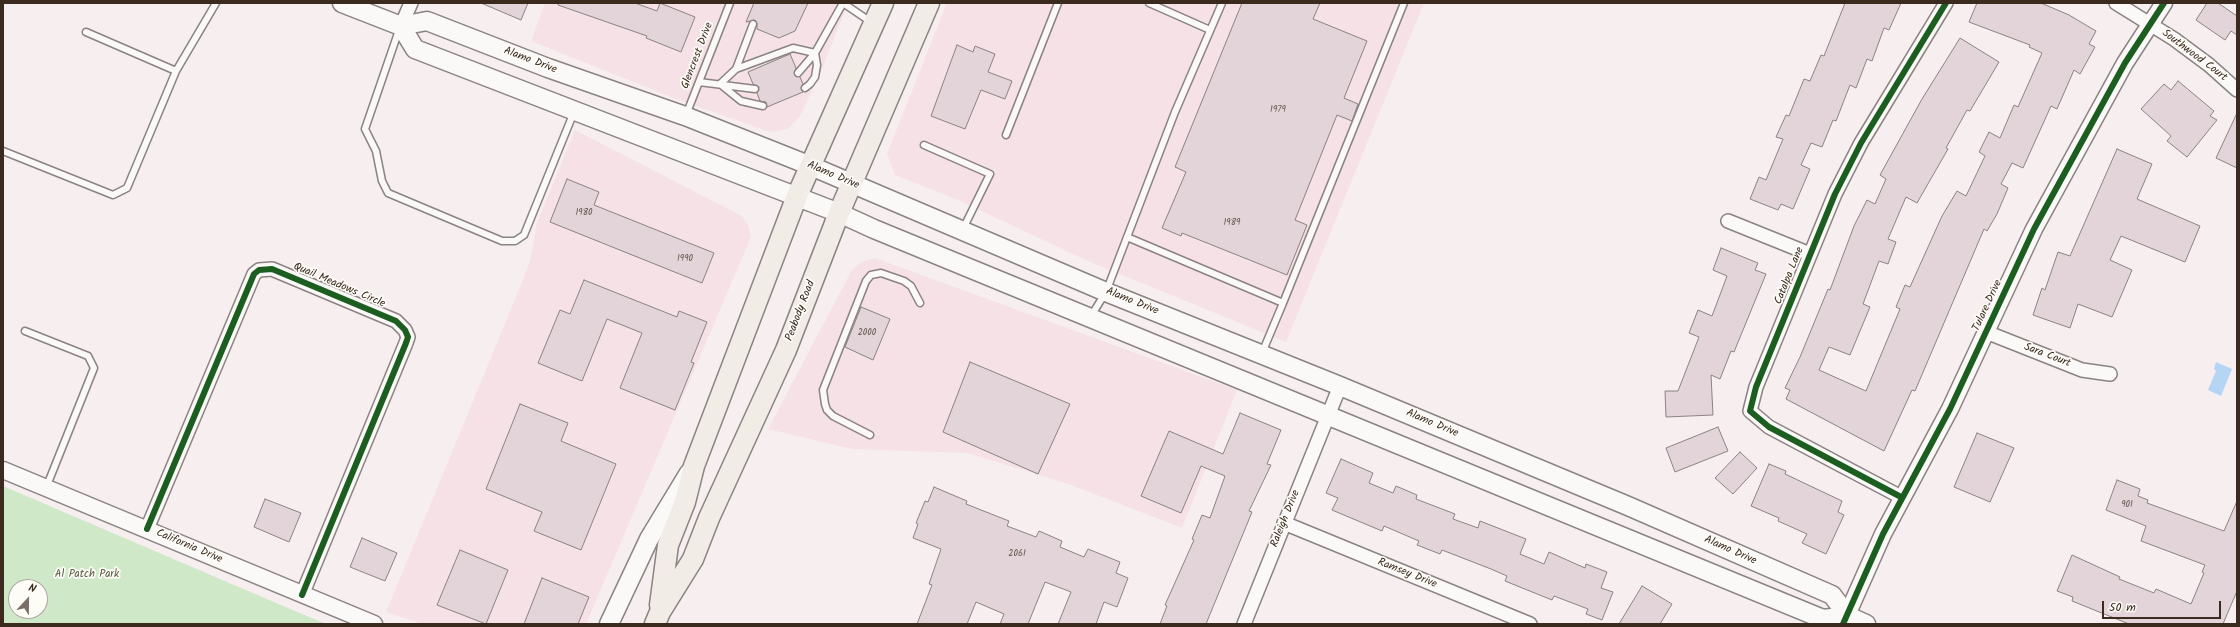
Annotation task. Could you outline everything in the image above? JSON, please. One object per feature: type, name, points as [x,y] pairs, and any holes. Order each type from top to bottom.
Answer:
[{"type":"main road","points":[[342,3],[401,26],[415,49],[839,213],[874,229],[1823,619],[1846,620]]},
{"type":"main road","name":"Peabody Road","points":[[657,618],[668,545],[685,502],[694,466],[797,196],[883,3]]},
{"type":"main road","name":"Peabody Road","points":[[657,618],[692,559],[709,518],[786,350],[839,213],[853,184],[929,3]]},
{"type":"main road","name":"Alamo Drive","points":[[401,26],[427,21],[548,68],[685,116],[811,166],[1106,292],[1262,354],[1628,506],[1832,595],[1846,620],[1866,624]]},
{"type":"main road","points":[[609,624],[649,539],[694,466]]},
{"type":"street","points":[[401,26],[411,3]]},
{"type":"street","name":"Catalpa Lane","points":[[1901,497],[1769,427],[1750,411],[1756,387],[1835,194],[1861,143],[1946,3]]},
{"type":"street","name":"Southwood Court","points":[[2116,3],[2197,56],[2237,90]]},
{"type":"street","name":"Tulare Drive","points":[[1846,620],[1883,534],[1901,497],[1950,409],[2038,222],[2125,63],[2164,3]]},
{"type":"street","points":[[1728,221],[1810,254]]},
{"type":"street","name":"Quail Meadows Circle","points":[[147,530],[254,274],[259,270],[272,269],[396,321],[405,330],[408,337],[302,595]]},
{"type":"street","name":"Sara Court","points":[[1986,332],[2082,370],[2110,374]]},
{"type":"street","name":"Raleigh Drive","points":[[1244,624],[1340,386]]},
{"type":"street","name":"California Drive","points":[[3,470],[374,624]]},
{"type":"street","name":"Ramsey Drive","points":[[1284,523],[1530,624]]},
{"type":"lane","points":[[3,151],[113,195],[126,188],[176,71],[216,3]]},
{"type":"lane","name":"Glencrest Drive","points":[[685,116],[730,3]]},
{"type":"lane","points":[[798,73],[815,53],[843,3],[874,24]]},
{"type":"lane","points":[[1006,135],[1058,3]]},
{"type":"lane","points":[[1149,3],[1210,30]]},
{"type":"lane","points":[[1090,318],[1106,292],[1175,112],[1222,3]]},
{"type":"lane","points":[[1262,354],[1404,3]]},
{"type":"lane","points":[[736,69],[753,24]]},
{"type":"lane","points":[[401,26],[364,129],[376,151],[382,181],[388,192],[502,241],[515,241],[524,235],[575,110]]},
{"type":"lane","points":[[86,32],[176,71]]},
{"type":"lane","points":[[720,84],[736,69],[793,48],[815,53]]},
{"type":"lane","points":[[805,88],[815,77],[817,65],[815,53]]},
{"type":"lane","points":[[699,82],[755,89]]},
{"type":"lane","points":[[720,84],[741,101],[762,106]]},
{"type":"lane","points":[[924,145],[990,174],[963,231]]},
{"type":"lane","points":[[1127,238],[1283,303]]},
{"type":"lane","points":[[870,435],[833,416],[827,410],[823,390],[866,281],[871,275],[881,273],[904,281],[911,286],[920,303]]},
{"type":"lane","points":[[25,331],[88,356],[94,368],[46,488]]},
{"type":"shaded area","points":[[545,3],[848,3],[822,69],[800,116],[788,129],[770,132],[671,97],[531,41]]},
{"type":"shaded area","points":[[947,3],[1424,3],[1286,342],[1088,261],[958,200],[895,175],[887,154]]},
{"type":"shaded area","points":[[575,130],[742,216],[748,225],[751,237],[586,624],[423,624],[386,612],[523,280],[530,261],[537,223]]},
{"type":"shaded area","points":[[875,258],[1237,390],[1182,528],[1069,484],[967,453],[852,449],[768,429],[852,270],[861,262]]},
{"type":"green space","name":"Al Patch Park","points":[[3,486],[276,603],[326,624],[3,624]]},
{"type":"water","points":[[2216,362],[2232,369],[2221,396],[2208,390],[2216,371],[2214,369]]},
{"type":"building","points":[[481,3],[528,3],[521,20]]},
{"type":"building","points":[[558,3],[635,3],[657,11],[660,3],[695,17],[681,52],[646,38],[647,36],[558,5]]},
{"type":"building","points":[[754,3],[808,3],[795,31],[779,38],[757,29],[757,23],[755,20],[746,22]]},
{"type":"building","points":[[1242,3],[1320,3],[1313,19],[1367,41],[1344,98],[1358,104],[1352,121],[1337,115],[1295,220],[1307,225],[1287,275],[1182,233],[1181,236],[1162,228],[1186,172],[1175,167]]},
{"type":"building","points":[[1845,3],[1901,3],[1889,30],[1884,28],[1872,61],[1867,59],[1856,88],[1850,85],[1836,121],[1833,120],[1822,147],[1811,143],[1801,165],[1810,169],[1793,209],[1781,204],[1778,210],[1750,199],[1759,177],[1766,180],[1783,139],[1776,137],[1786,115],[1789,116],[1804,79],[1810,81],[1821,55],[1824,56]]},
{"type":"building","points":[[1977,3],[2041,3],[2069,15],[2096,31],[2089,44],[2095,47],[2080,74],[2074,70],[2057,109],[2051,106],[2023,168],[2012,163],[2001,184],[2008,188],[1997,214],[1987,231],[1984,229],[1915,391],[1912,390],[1884,451],[1786,399],[1790,390],[1785,388],[1800,357],[1828,289],[1830,290],[1854,226],[1867,200],[1875,204],[1886,179],[1880,175],[1922,99],[1960,38],[1999,62],[1970,111],[1967,110],[1946,148],[1948,149],[1917,203],[1906,197],[1888,239],[1896,242],[1888,264],[1879,261],[1863,304],[1870,307],[1850,355],[1829,347],[1819,370],[1866,391],[1900,309],[1896,307],[1905,285],[1910,287],[1942,216],[1957,191],[1966,196],[1985,156],[1979,152],[1989,132],[2000,138],[2014,105],[2018,107],[2042,53],[2029,47],[2030,45],[1969,22]]},
{"type":"building","points":[[2207,3],[2218,3],[2237,16],[2237,35],[2231,31],[2225,40],[2196,20]]},
{"type":"building","points":[[957,45],[973,52],[975,46],[995,54],[988,72],[1012,81],[1005,99],[981,90],[965,129],[931,116]]},
{"type":"building","points":[[790,54],[796,68],[794,74],[800,77],[803,84],[801,88],[803,92],[767,107],[766,102],[760,101],[757,93],[759,87],[753,84],[748,72]]},
{"type":"building","points":[[2178,81],[2214,111],[2210,116],[2217,120],[2187,157],[2167,141],[2171,136],[2141,109],[2164,84],[2171,90]]},
{"type":"building","points":[[2237,113],[2237,168],[2216,158]]},
{"type":"building","points":[[2117,149],[2152,164],[2137,199],[2200,226],[2185,262],[2121,236],[2110,260],[2132,270],[2112,317],[2078,304],[2070,328],[2033,315],[2042,288],[2045,290],[2058,252],[2070,256]]},
{"type":"building","points":[[567,179],[599,192],[594,205],[714,253],[702,283],[550,222]]},
{"type":"building","points":[[1721,248],[1758,263],[1755,270],[1766,274],[1734,352],[1731,351],[1720,379],[1711,375],[1713,415],[1666,417],[1665,391],[1678,391],[1699,337],[1689,333],[1698,310],[1712,316],[1727,276],[1713,270]]},
{"type":"building","points":[[584,280],[677,317],[679,311],[707,322],[691,362],[694,363],[675,410],[620,388],[642,333],[607,319],[582,381],[538,363],[560,310],[570,314]]},
{"type":"building","points":[[861,307],[890,319],[873,360],[845,347]]},
{"type":"building","points":[[970,362],[1070,404],[1038,474],[943,432]]},
{"type":"building","points":[[520,404],[568,423],[561,441],[616,464],[581,550],[534,531],[542,512],[486,489]]},
{"type":"building","points":[[1240,413],[1281,430],[1267,464],[1271,465],[1249,511],[1252,512],[1206,624],[1160,624],[1167,606],[1165,605],[1194,540],[1192,539],[1202,515],[1210,518],[1225,476],[1201,466],[1181,513],[1141,496],[1169,431],[1223,454]]},
{"type":"building","points":[[1718,427],[1728,451],[1675,472],[1666,448]]},
{"type":"building","points":[[1977,433],[2014,448],[1990,502],[1954,487]]},
{"type":"building","points":[[1740,452],[1757,468],[1733,494],[1715,478]]},
{"type":"building","points":[[1341,459],[1373,473],[1369,483],[1393,493],[1396,486],[1417,495],[1416,499],[1455,514],[1453,519],[1478,528],[1480,521],[1526,539],[1520,554],[1544,564],[1549,552],[1585,568],[1586,564],[1607,572],[1601,588],[1613,592],[1602,620],[1586,614],[1588,609],[1554,596],[1552,600],[1505,581],[1507,576],[1491,569],[1442,550],[1440,554],[1417,545],[1419,541],[1384,526],[1382,531],[1332,510],[1338,498],[1326,493]]},
{"type":"building","points":[[1769,464],[1786,471],[1785,474],[1842,501],[1838,512],[1844,515],[1826,554],[1802,543],[1807,534],[1778,521],[1779,518],[1751,506]]},
{"type":"building","points":[[2117,480],[2140,489],[2138,496],[2148,500],[2147,503],[2224,531],[2237,501],[2237,591],[2223,624],[2129,624],[2072,601],[2073,597],[2057,591],[2072,555],[2120,577],[2119,579],[2154,593],[2156,589],[2191,604],[2204,573],[2202,572],[2205,565],[2141,541],[2146,526],[2106,510]]},
{"type":"building","points":[[934,487],[967,501],[966,504],[1009,521],[1007,526],[1036,537],[1039,531],[1062,541],[1060,547],[1084,557],[1088,549],[1120,562],[1116,573],[1128,578],[1117,607],[1104,602],[1096,624],[1058,624],[1071,592],[1045,582],[1028,624],[1000,624],[1004,614],[976,602],[967,624],[917,624],[932,585],[929,584],[941,549],[913,538],[918,524],[916,523],[925,501],[928,502]]},
{"type":"building","points":[[265,499],[301,513],[289,542],[254,527]]},
{"type":"building","points":[[362,538],[397,553],[385,581],[350,567]]},
{"type":"building","points":[[460,550],[508,570],[486,624],[437,605]]},
{"type":"building","points":[[542,578],[589,597],[578,624],[524,624]]},
{"type":"building","points":[[1642,586],[1672,604],[1660,624],[1619,624]]},
{"type":"cycle path","points":[[1901,497],[1769,427],[1750,411],[1756,387],[1835,194],[1861,143],[1946,3]]},
{"type":"cycle path","points":[[1843,624],[1883,534],[1950,409],[2034,229],[2125,63],[2164,3]]},
{"type":"cycle path","points":[[147,529],[254,274],[259,270],[272,269],[396,321],[405,330],[408,337],[406,343],[302,595]]}]
